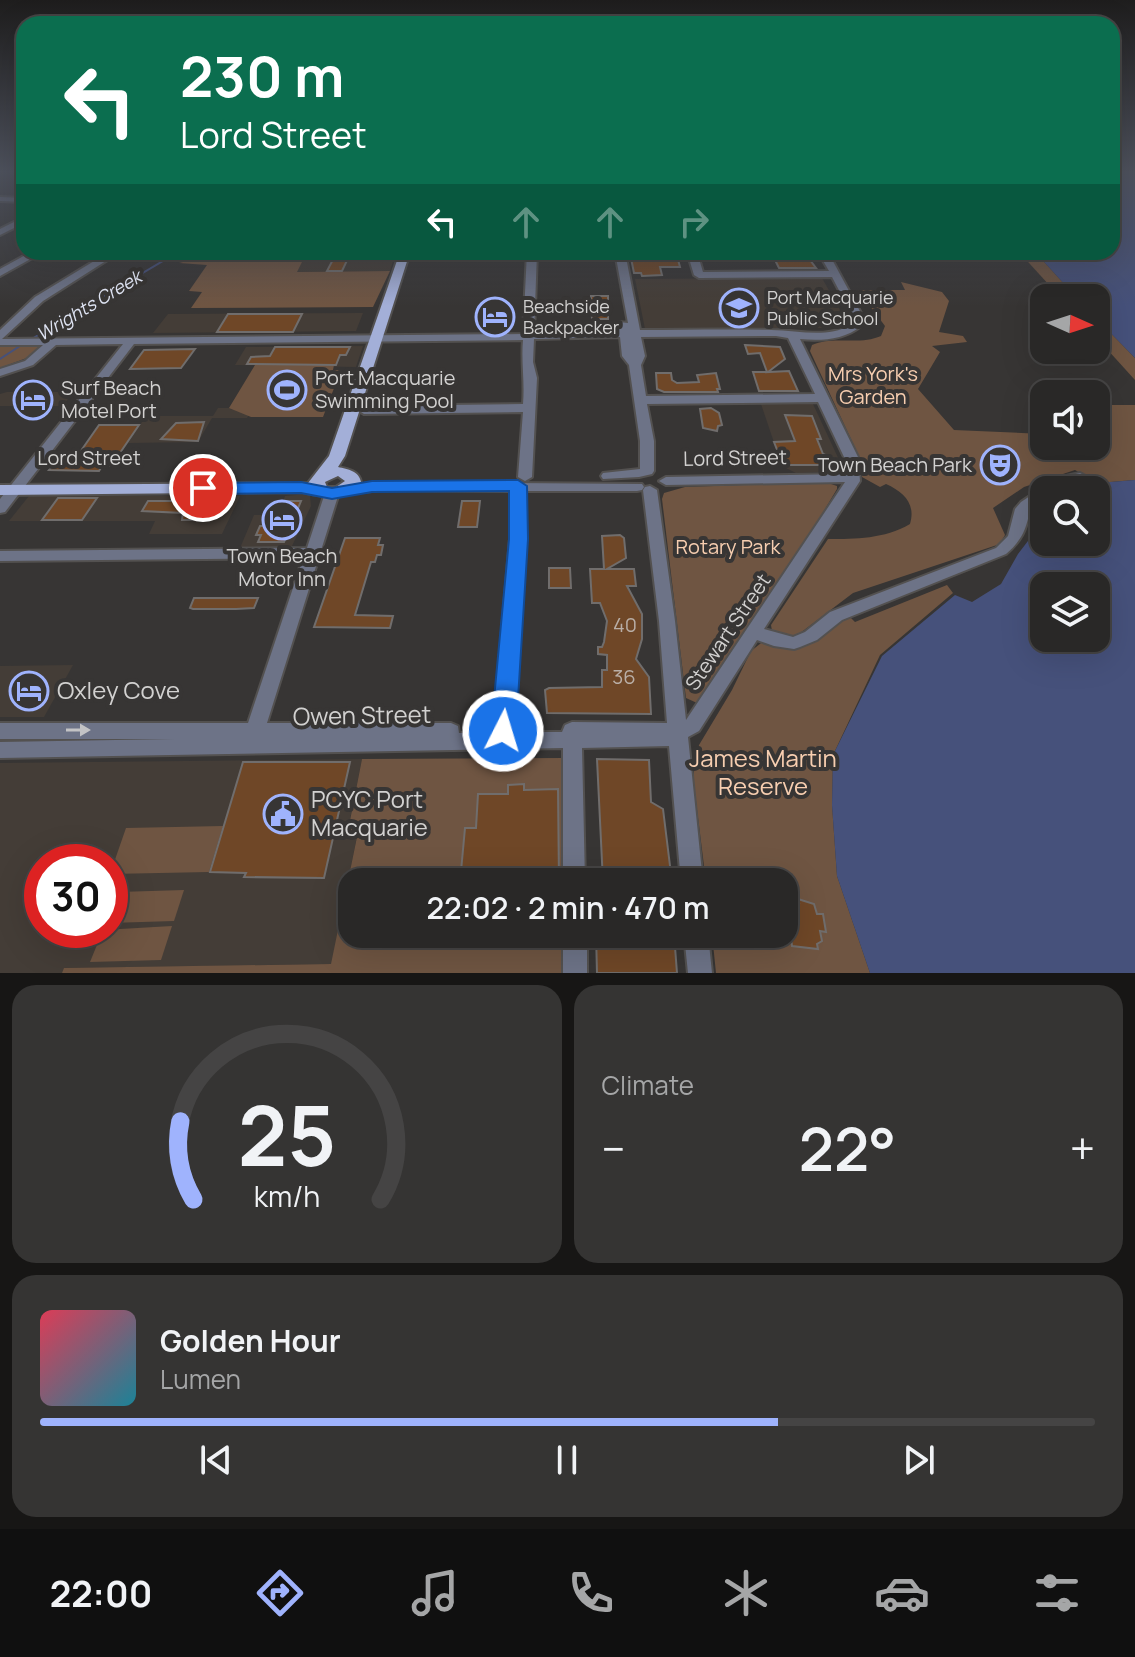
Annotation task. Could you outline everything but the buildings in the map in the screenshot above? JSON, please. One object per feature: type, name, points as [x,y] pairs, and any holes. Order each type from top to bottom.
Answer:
[{"type":"main road","points":[[335,482],[348,460],[364,410],[403,260]]},
{"type":"main road","points":[[335,482],[337,456],[411,260]]},
{"type":"main road","name":"Lord Street","points":[[9,485],[289,487],[335,482]]},
{"type":"street","points":[[0,273],[24,260]]},
{"type":"street","points":[[0,339],[39,299],[102,260]]},
{"type":"street","points":[[503,735],[529,408],[532,260]]},
{"type":"street","points":[[616,260],[630,336]]},
{"type":"street","points":[[621,260],[630,336],[628,356],[635,365],[641,400],[643,480],[678,733],[691,868]]},
{"type":"street","points":[[694,260],[699,275],[836,274]]},
{"type":"street","points":[[0,339],[33,342],[528,337],[543,340],[630,336],[778,338],[835,334],[856,326],[857,315],[828,260]]},
{"type":"street","points":[[792,335],[851,457],[853,478]]},
{"type":"street","points":[[0,373],[29,363],[54,341]]},
{"type":"street","points":[[0,509],[9,485],[131,341]]},
{"type":"street","points":[[641,400],[822,398]]},
{"type":"street","points":[[364,410],[529,408]]},
{"type":"street","name":"Lord Street","points":[[335,482],[372,486],[643,480],[658,473],[666,481],[853,478]]},
{"type":"street","name":"Stewart Street","points":[[678,733],[692,726],[853,478]]},
{"type":"street","points":[[253,738],[335,482]]},
{"type":"street","points":[[754,632],[774,640],[794,643],[811,636],[836,616],[1001,551],[1016,535],[1020,512],[1030,500]]},
{"type":"street","points":[[0,556],[312,553]]},
{"type":"street","name":"Owen Street","points":[[0,731],[220,729],[253,738]]},
{"type":"street","points":[[143,749],[151,730]]},
{"type":"street","name":"Owen Street","points":[[0,750],[143,749],[253,738],[572,734],[664,740],[678,733]]},
{"type":"street","points":[[572,734],[574,868]]},
{"type":"street","points":[[575,948],[575,973]]},
{"type":"street","points":[[697,948],[700,973]]},
{"type":"shaded area","points":[[303,260],[393,260],[390,271],[296,272]]},
{"type":"shaded area","name":"Port Macquarie Public School","points":[[822,278],[847,322],[830,328],[645,329],[635,279]]},
{"type":"shaded area","points":[[363,313],[356,331],[153,333],[168,314]]},
{"type":"shaded area","points":[[363,346],[356,367],[235,365],[246,347]]},
{"type":"shaded area","name":"Surf Beach Motel Port","points":[[74,392],[62,406],[0,406],[0,394]]},
{"type":"shaded area","points":[[761,404],[813,404],[841,464],[828,472],[796,473],[782,466]]},
{"type":"shaded area","points":[[218,408],[252,408],[247,418],[212,418],[198,442],[128,443],[146,416],[213,416]]},
{"type":"shaded area","points":[[29,496],[240,496],[222,534],[149,534],[155,521],[9,521]]},
{"type":"shaded area","points":[[285,496],[310,496],[311,506],[292,546],[240,548],[254,515],[278,515]]},
{"type":"shaded area","name":"Oxley Cove","points":[[73,665],[44,717],[0,717],[0,666]]},
{"type":"shaded area","points":[[362,759],[347,835],[357,836],[351,868],[338,868],[338,933],[332,964],[65,968],[62,973],[0,973],[0,763]]},
{"type":"green space","points":[[191,260],[303,260],[297,272],[390,271],[373,307],[191,308],[202,292],[189,291],[207,265],[179,263]]},
{"type":"green space","points":[[1026,260],[1042,260],[1064,284],[1048,284]]},
{"type":"green space","name":"Mrs York's Garden","points":[[901,282],[942,292],[949,301],[939,332],[963,336],[967,342],[932,346],[940,352],[918,389],[954,430],[1030,433],[1030,460],[1110,460],[1110,405],[1135,405],[1135,480],[1110,482],[1110,476],[1086,476],[1075,470],[1057,476],[1030,476],[1030,485],[993,508],[1005,535],[1000,544],[853,593],[795,637],[772,631],[771,625],[828,539],[880,535],[910,524],[910,505],[903,495],[886,484],[880,487],[862,477],[863,465],[810,351],[812,345],[820,342],[881,336],[885,326],[858,290],[905,290]]},
{"type":"green space","points":[[1110,332],[1135,358],[1135,380],[1110,352]]},
{"type":"green space","points":[[0,344],[45,345],[32,356],[0,368]]},
{"type":"green space","name":"Port Macquarie Swimming Pool","points":[[255,365],[334,365],[333,370],[341,370],[323,417],[251,417],[229,408]]},
{"type":"green space","name":"Rotary Park","points":[[825,482],[837,486],[837,489],[809,536],[697,703],[686,698],[662,499],[664,493],[685,487]]},
{"type":"green space","name":"James Martin Reserve","points":[[947,585],[953,593],[880,655],[833,755],[832,805],[837,876],[870,973],[716,973],[713,948],[798,948],[798,868],[704,868],[693,777],[699,745],[751,651],[765,640],[800,647],[848,615],[855,622]]},
{"type":"green space","points":[[566,758],[567,868],[351,868],[357,837],[347,836],[362,759]]},
{"type":"green space","points":[[223,826],[209,872],[128,874],[128,844],[120,844],[126,828]]},
{"type":"green space","points":[[184,890],[174,921],[128,922],[128,892]]},
{"type":"green space","points":[[172,926],[161,960],[90,962],[96,948],[128,948],[128,929]]},
{"type":"green space","points":[[338,930],[338,948],[568,948],[568,973],[62,973],[64,968],[331,964]]},
{"type":"water","points":[[1120,215],[1135,215],[1135,358],[1110,332],[1110,284],[1064,284],[1042,260],[1120,260]]},
{"type":"water","points":[[1135,480],[1135,973],[870,973],[837,876],[832,805],[833,755],[882,656],[955,595],[972,602],[1001,584],[1030,538],[1030,556],[1110,556],[1110,482]]},
{"type":"waterway","name":"Wrights Creek","points":[[30,340],[165,260]]},
{"type":"waterway","name":"Wrights Creek","points":[[0,359],[23,344]]},
{"type":"place","name":"Port Macquarie Public School","points":[[739,308]]},
{"type":"place","name":"Beachside Backpacker","points":[[495,317]]},
{"type":"place","name":"Port Macquarie Swimming Pool","points":[[287,390]]},
{"type":"place","name":"Surf Beach Motel Port","points":[[33,400]]},
{"type":"place","name":"Town Beach Park","points":[[1000,465]]},
{"type":"place","name":"Town Beach Motor Inn","points":[[282,520]]},
{"type":"place","name":"Oxley Cove","points":[[29,691]]},
{"type":"place","name":"PCYC Port Macquarie","points":[[283,814]]},
{"type":"route","points":[[203,488],[301,487],[336,493],[372,486],[518,486],[518,539],[503,731]]}]
